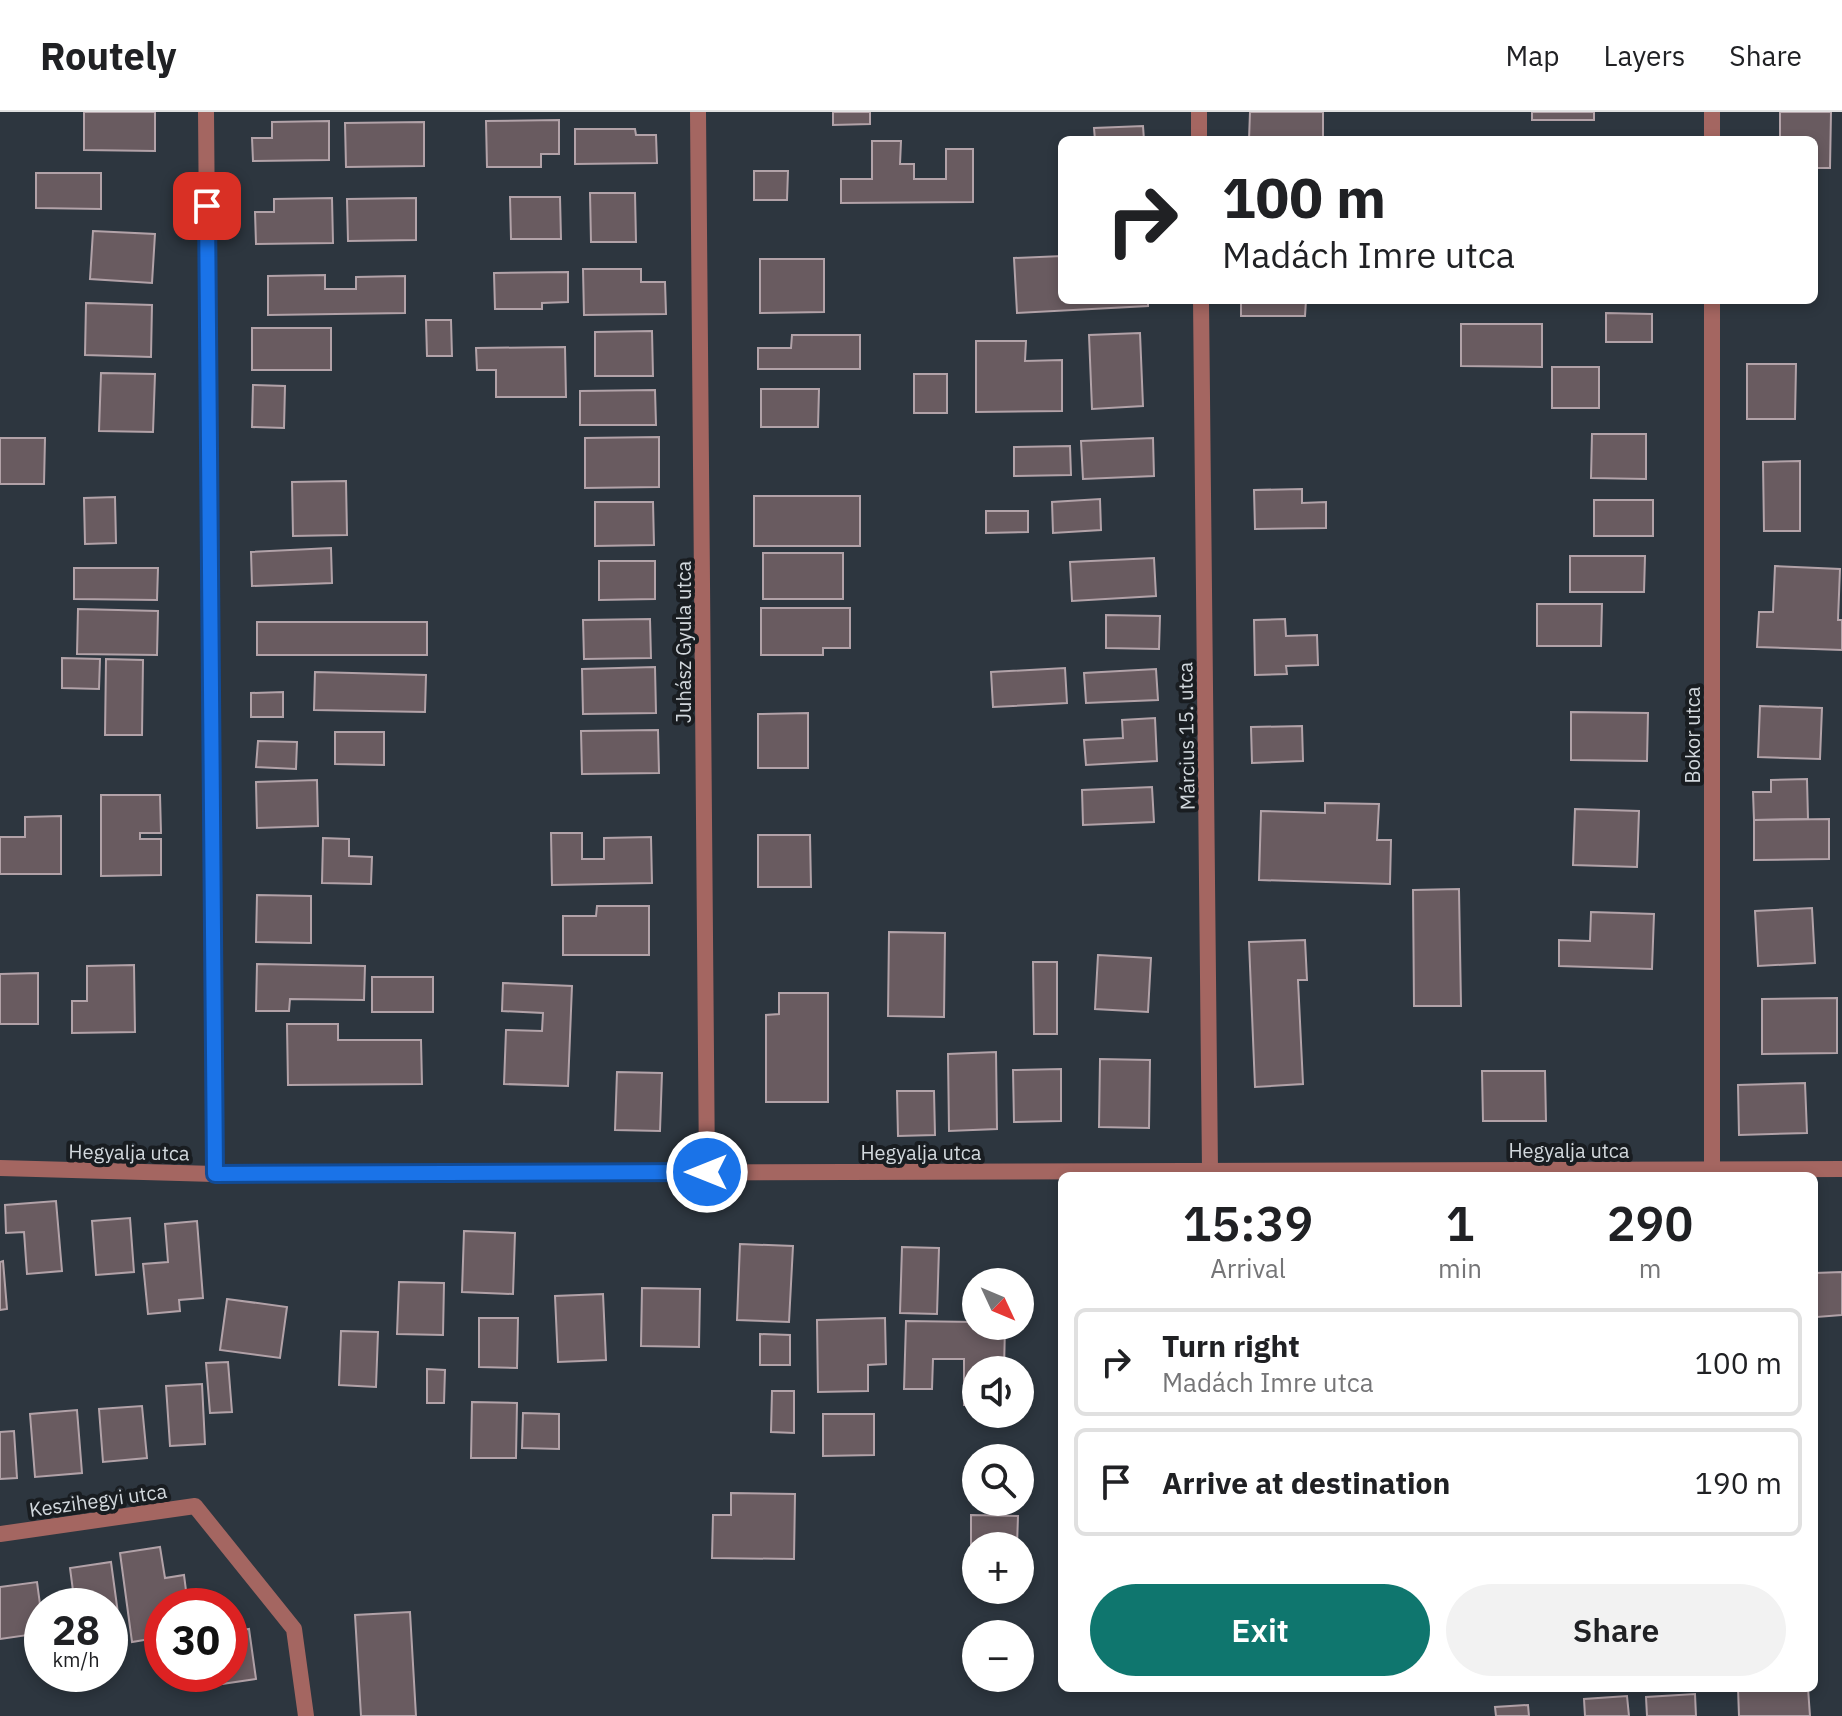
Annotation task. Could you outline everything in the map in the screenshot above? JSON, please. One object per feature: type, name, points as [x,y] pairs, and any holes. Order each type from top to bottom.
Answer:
[{"type":"street","points":[[206,112],[215,1174]]},
{"type":"street","name":"Juhász Gyula utca","points":[[698,112],[707,1172]]},
{"type":"street","points":[[1199,112],[1199,136]]},
{"type":"street","points":[[1712,112],[1712,136]]},
{"type":"street","name":"Március 15. utca","points":[[1201,304],[1210,1171]]},
{"type":"street","name":"Bokor utca","points":[[1712,304],[1712,1170]]},
{"type":"street","name":"Hegyalja utca","points":[[0,1168],[215,1174],[1842,1169]]},
{"type":"street","name":"Keszihegyi utca","points":[[0,1534],[195,1506],[294,1629],[306,1716]]},
{"type":"building","points":[[84,112],[155,112],[155,151],[84,150]]},
{"type":"building","points":[[833,112],[870,112],[870,124],[833,125]]},
{"type":"building","points":[[1250,112],[1323,112],[1323,136],[1249,136]]},
{"type":"building","points":[[1532,112],[1594,112],[1594,120],[1532,120]]},
{"type":"building","points":[[1780,112],[1831,112],[1830,168],[1818,168],[1818,136],[1780,136]]},
{"type":"building","points":[[559,120],[559,154],[541,154],[541,167],[487,167],[486,121]]},
{"type":"building","points":[[329,121],[329,160],[253,161],[252,138],[272,138],[272,122]]},
{"type":"building","points":[[424,122],[424,166],[346,167],[345,123]]},
{"type":"building","points":[[1143,126],[1144,136],[1095,136],[1094,128]]},
{"type":"building","points":[[575,129],[635,129],[636,135],[656,135],[657,163],[575,164]]},
{"type":"building","points":[[872,141],[901,141],[900,164],[914,164],[914,179],[946,179],[946,149],[973,149],[973,202],[841,203],[841,179],[872,179]]},
{"type":"building","points":[[754,171],[788,171],[787,200],[754,200]]},
{"type":"building","points":[[36,173],[101,173],[101,209],[36,208]]},
{"type":"building","points":[[590,193],[635,193],[636,242],[591,242]]},
{"type":"building","points":[[510,197],[560,197],[561,239],[511,239]]},
{"type":"building","points":[[332,198],[333,243],[256,244],[255,212],[274,212],[274,199]]},
{"type":"building","points":[[416,198],[416,240],[348,241],[347,199]]},
{"type":"building","points":[[93,231],[155,234],[152,283],[90,279]]},
{"type":"building","points":[[1058,256],[1058,304],[1148,306],[1017,313],[1014,258]]},
{"type":"building","points":[[760,259],[824,259],[824,312],[760,313]]},
{"type":"building","points":[[583,269],[641,269],[641,282],[665,282],[666,314],[584,315]]},
{"type":"building","points":[[568,272],[568,302],[542,303],[542,309],[495,309],[494,273]]},
{"type":"building","points":[[325,275],[325,289],[356,289],[356,277],[405,276],[405,313],[268,315],[268,276]]},
{"type":"building","points":[[86,303],[152,305],[151,357],[85,355]]},
{"type":"building","points":[[1241,304],[1306,304],[1305,316],[1241,316]]},
{"type":"building","points":[[1606,313],[1652,314],[1652,342],[1606,342]]},
{"type":"building","points":[[426,320],[451,320],[452,356],[427,356]]},
{"type":"building","points":[[1461,324],[1542,324],[1542,367],[1461,366]]},
{"type":"building","points":[[252,328],[331,328],[331,370],[252,370]]},
{"type":"building","points":[[652,331],[653,376],[595,376],[595,332]]},
{"type":"building","points":[[1140,333],[1143,406],[1092,409],[1089,335]]},
{"type":"building","points":[[792,335],[860,335],[860,369],[758,369],[758,348],[791,348]]},
{"type":"building","points":[[976,341],[1026,341],[1025,361],[1062,360],[1062,411],[976,412]]},
{"type":"building","points":[[565,347],[566,397],[496,397],[496,370],[477,370],[476,348]]},
{"type":"building","points":[[1747,364],[1796,364],[1795,419],[1747,419]]},
{"type":"building","points":[[1552,367],[1599,367],[1599,408],[1552,408]]},
{"type":"building","points":[[101,373],[155,374],[153,432],[99,431]]},
{"type":"building","points":[[914,374],[947,374],[947,413],[914,413]]},
{"type":"building","points":[[253,385],[285,386],[284,428],[252,427]]},
{"type":"building","points":[[761,389],[819,389],[818,427],[761,427]]},
{"type":"building","points":[[655,390],[656,425],[580,425],[580,391]]},
{"type":"building","points":[[1592,434],[1646,434],[1646,479],[1591,478]]},
{"type":"building","points":[[659,437],[659,487],[585,488],[585,438]]},
{"type":"building","points":[[0,438],[45,438],[44,484],[0,484]]},
{"type":"building","points":[[1153,438],[1154,476],[1083,479],[1081,441]]},
{"type":"building","points":[[1070,446],[1071,475],[1014,476],[1014,447]]},
{"type":"building","points":[[1800,461],[1800,531],[1764,531],[1763,462]]},
{"type":"building","points":[[346,481],[347,535],[293,536],[292,482]]},
{"type":"building","points":[[1302,489],[1302,503],[1326,502],[1326,528],[1255,529],[1254,490]]},
{"type":"building","points":[[754,496],[860,496],[860,546],[754,546]]},
{"type":"building","points":[[115,497],[116,543],[85,544],[84,498]]},
{"type":"building","points":[[1100,499],[1101,530],[1053,533],[1052,502]]},
{"type":"building","points":[[1594,500],[1653,500],[1653,536],[1594,536]]},
{"type":"building","points":[[595,502],[653,502],[654,545],[595,546]]},
{"type":"building","points":[[986,511],[1028,511],[1028,532],[986,533]]},
{"type":"building","points":[[331,548],[332,583],[252,586],[251,552]]},
{"type":"building","points":[[763,553],[843,553],[843,599],[763,599]]},
{"type":"building","points":[[1570,556],[1645,556],[1644,592],[1570,592]]},
{"type":"building","points":[[1154,558],[1156,596],[1072,601],[1070,562]]},
{"type":"building","points":[[599,561],[655,561],[655,599],[599,600]]},
{"type":"building","points":[[1775,566],[1840,569],[1838,620],[1842,620],[1842,650],[1757,647],[1759,612],[1773,612]]},
{"type":"building","points":[[74,568],[158,568],[157,600],[74,599]]},
{"type":"building","points":[[1537,604],[1602,604],[1601,646],[1537,646]]},
{"type":"building","points":[[761,608],[850,608],[850,648],[823,648],[823,655],[761,655]]},
{"type":"building","points":[[78,609],[158,611],[157,655],[77,654]]},
{"type":"building","points":[[1106,615],[1160,616],[1159,649],[1106,648]]},
{"type":"building","points":[[650,619],[651,658],[584,659],[583,620]]},
{"type":"building","points":[[1285,619],[1286,636],[1317,635],[1318,665],[1286,666],[1287,674],[1255,675],[1254,620]]},
{"type":"building","points":[[257,622],[427,622],[427,655],[257,655]]},
{"type":"building","points":[[62,658],[100,659],[99,689],[62,688]]},
{"type":"building","points":[[106,659],[143,660],[142,735],[105,735]]},
{"type":"building","points":[[655,667],[656,713],[583,714],[582,669]]},
{"type":"building","points":[[1065,668],[1067,703],[993,707],[991,672]]},
{"type":"building","points":[[1156,669],[1158,700],[1086,703],[1084,673]]},
{"type":"building","points":[[315,672],[426,675],[425,712],[314,710]]},
{"type":"building","points":[[283,692],[283,717],[251,717],[251,693]]},
{"type":"building","points":[[1760,706],[1822,708],[1820,759],[1758,757]]},
{"type":"building","points":[[1571,712],[1648,713],[1647,761],[1571,760]]},
{"type":"building","points":[[808,713],[808,768],[758,768],[758,714]]},
{"type":"building","points":[[1155,718],[1157,761],[1086,765],[1084,740],[1123,738],[1122,720]]},
{"type":"building","points":[[1302,726],[1303,761],[1252,763],[1251,727]]},
{"type":"building","points":[[658,730],[659,773],[582,774],[581,731]]},
{"type":"building","points":[[335,732],[384,732],[384,765],[335,764]]},
{"type":"building","points":[[258,741],[297,742],[296,769],[256,767]]},
{"type":"building","points":[[1807,779],[1808,819],[1754,820],[1753,792],[1771,792],[1771,780]]},
{"type":"building","points":[[317,780],[318,826],[257,828],[256,782]]},
{"type":"building","points":[[1152,787],[1154,822],[1083,825],[1082,790]]},
{"type":"building","points":[[101,795],[160,795],[161,833],[140,833],[140,839],[161,839],[161,875],[101,876]]},
{"type":"building","points":[[1325,803],[1379,804],[1377,840],[1391,840],[1390,884],[1259,880],[1261,811],[1325,813]]},
{"type":"building","points":[[1575,809],[1639,811],[1637,867],[1573,865]]},
{"type":"building","points":[[61,816],[61,874],[0,874],[0,837],[25,837],[25,817]]},
{"type":"building","points":[[1829,819],[1829,859],[1754,860],[1754,820]]},
{"type":"building","points":[[551,833],[582,833],[582,859],[604,859],[604,838],[651,837],[652,883],[552,885]]},
{"type":"building","points":[[758,835],[810,835],[811,887],[758,887]]},
{"type":"building","points":[[323,838],[349,839],[349,856],[372,857],[371,884],[322,883]]},
{"type":"building","points":[[1459,889],[1461,1006],[1414,1006],[1413,890]]},
{"type":"building","points":[[257,895],[311,896],[311,943],[256,942]]},
{"type":"building","points":[[597,906],[649,906],[649,955],[563,955],[563,916],[596,916]]},
{"type":"building","points":[[1812,908],[1815,963],[1758,966],[1755,911]]},
{"type":"building","points":[[1591,912],[1654,914],[1652,969],[1559,966],[1559,940],[1590,941]]},
{"type":"building","points":[[889,932],[945,933],[944,1017],[888,1016]]},
{"type":"building","points":[[1305,940],[1307,980],[1298,980],[1303,1084],[1255,1087],[1249,942]]},
{"type":"building","points":[[1098,955],[1151,958],[1148,1012],[1095,1009]]},
{"type":"building","points":[[1033,962],[1057,962],[1057,1034],[1034,1034]]},
{"type":"building","points":[[257,964],[365,966],[364,1000],[290,999],[289,1011],[256,1011]]},
{"type":"building","points":[[134,965],[135,1032],[72,1033],[72,1001],[87,1001],[87,966]]},
{"type":"building","points":[[38,973],[38,1024],[0,1024],[0,974]]},
{"type":"building","points":[[372,977],[433,977],[433,1012],[372,1012]]},
{"type":"building","points":[[503,983],[572,986],[568,1086],[504,1084],[506,1030],[542,1031],[543,1013],[502,1011]]},
{"type":"building","points":[[779,993],[828,993],[828,1102],[766,1102],[766,1015],[779,1014]]},
{"type":"building","points":[[1837,998],[1837,1053],[1762,1054],[1762,999]]},
{"type":"building","points":[[287,1024],[338,1024],[338,1040],[421,1040],[422,1084],[288,1085]]},
{"type":"building","points":[[996,1052],[997,1129],[949,1131],[948,1054]]},
{"type":"building","points":[[1100,1059],[1150,1060],[1149,1128],[1099,1127]]},
{"type":"building","points":[[1061,1069],[1061,1121],[1014,1122],[1013,1070]]},
{"type":"building","points":[[1482,1071],[1545,1071],[1546,1121],[1483,1121]]},
{"type":"building","points":[[617,1072],[662,1073],[660,1131],[615,1130]]},
{"type":"building","points":[[1805,1083],[1807,1133],[1739,1135],[1738,1085]]},
{"type":"building","points":[[897,1091],[934,1091],[935,1135],[898,1136]]},
{"type":"building","points":[[56,1201],[62,1271],[27,1274],[24,1232],[6,1233],[5,1205]]},
{"type":"building","points":[[130,1218],[134,1272],[96,1275],[92,1221]]},
{"type":"building","points":[[197,1221],[203,1298],[179,1300],[180,1311],[148,1314],[143,1264],[168,1262],[165,1224]]},
{"type":"building","points":[[464,1231],[515,1233],[513,1294],[462,1292]]},
{"type":"building","points":[[740,1244],[793,1246],[789,1322],[737,1320]]},
{"type":"building","points":[[902,1247],[939,1248],[937,1314],[900,1313]]},
{"type":"building","points":[[3,1261],[7,1309],[0,1310],[0,1262]]},
{"type":"building","points":[[1842,1272],[1842,1315],[1818,1317],[1818,1273]]},
{"type":"building","points":[[399,1282],[444,1283],[443,1335],[397,1334]]},
{"type":"building","points":[[642,1288],[700,1289],[699,1347],[641,1346]]},
{"type":"building","points":[[603,1294],[606,1360],[558,1362],[555,1296]]},
{"type":"building","points":[[227,1299],[287,1307],[280,1358],[220,1350]]},
{"type":"building","points":[[479,1318],[518,1318],[517,1368],[479,1367]]},
{"type":"building","points":[[885,1318],[886,1364],[868,1365],[868,1391],[818,1392],[817,1320]]},
{"type":"building","points":[[906,1321],[962,1322],[962,1340],[1005,1340],[1004,1356],[933,1359],[932,1389],[904,1389]]},
{"type":"building","points":[[341,1331],[378,1332],[376,1387],[339,1385]]},
{"type":"building","points":[[760,1334],[790,1335],[790,1365],[760,1365]]},
{"type":"building","points":[[228,1362],[232,1412],[210,1413],[206,1363]]},
{"type":"building","points":[[427,1369],[445,1370],[444,1403],[427,1403]]},
{"type":"building","points":[[202,1384],[205,1444],[170,1446],[166,1386]]},
{"type":"building","points":[[772,1391],[794,1391],[794,1433],[771,1432]]},
{"type":"building","points":[[472,1402],[517,1403],[516,1458],[471,1458]]},
{"type":"building","points":[[142,1406],[147,1458],[103,1462],[99,1409]]},
{"type":"building","points":[[77,1410],[82,1473],[35,1477],[30,1414]]},
{"type":"building","points":[[523,1413],[559,1414],[559,1449],[522,1448]]},
{"type":"building","points":[[823,1414],[874,1414],[874,1455],[823,1456]]},
{"type":"building","points":[[14,1431],[17,1478],[0,1479],[0,1432]]},
{"type":"building","points":[[731,1493],[795,1494],[794,1559],[712,1558],[713,1515],[731,1515]]},
{"type":"building","points":[[971,1516],[1018,1516],[1017,1532],[971,1532]]},
{"type":"building","points":[[160,1547],[165,1578],[184,1575],[186,1588],[144,1588],[144,1640],[132,1642],[128,1588],[125,1588],[120,1553]]},
{"type":"building","points":[[111,1562],[115,1588],[73,1588],[70,1568]]},
{"type":"building","points":[[37,1582],[38,1588],[24,1588],[24,1636],[0,1639],[0,1587]]},
{"type":"building","points":[[410,1612],[416,1716],[361,1716],[355,1615]]},
{"type":"building","points":[[248,1629],[256,1679],[248,1680]]},
{"type":"building","points":[[1738,1692],[1808,1692],[1810,1716],[1739,1716]]},
{"type":"building","points":[[1695,1694],[1696,1716],[1647,1716],[1646,1697]]},
{"type":"building","points":[[1627,1696],[1629,1716],[1585,1716],[1584,1699]]},
{"type":"building","points":[[1528,1705],[1529,1716],[1496,1716],[1495,1707]]},
{"type":"route","points":[[207,206],[215,1174],[707,1172]]}]
